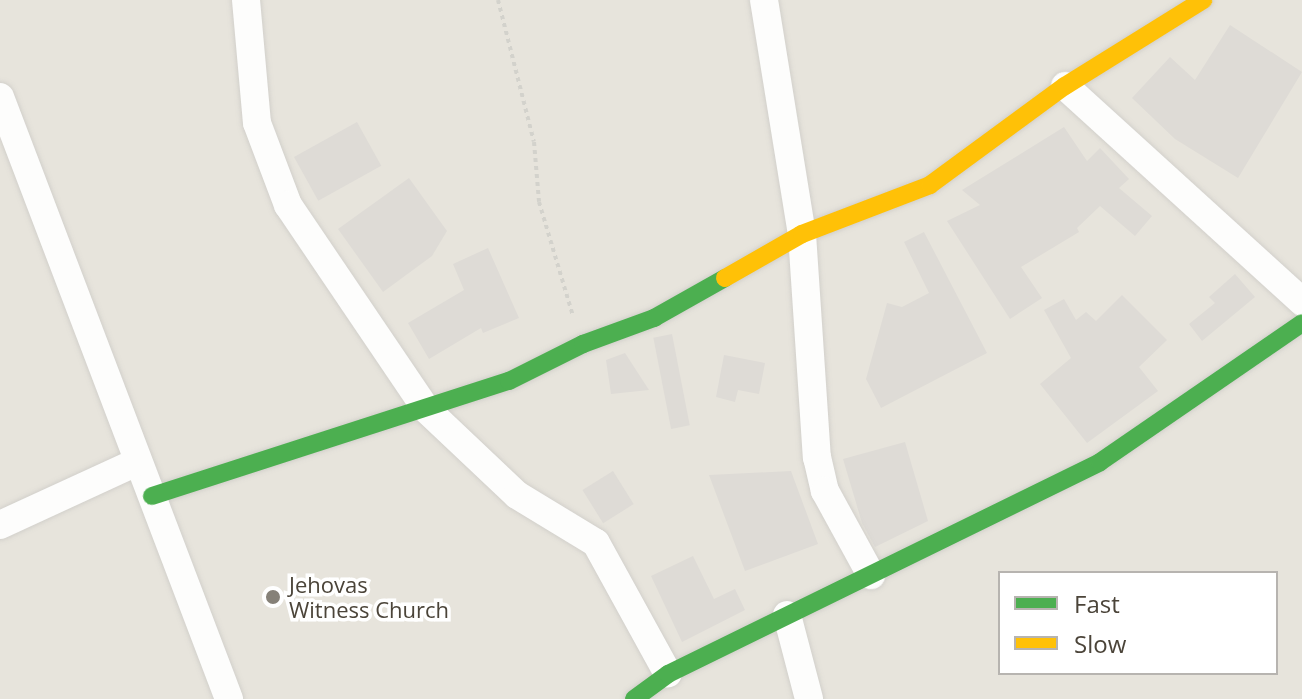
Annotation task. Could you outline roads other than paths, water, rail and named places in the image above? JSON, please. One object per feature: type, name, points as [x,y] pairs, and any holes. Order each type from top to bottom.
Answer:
[{"type":"street","points":[[246,0],[257,123],[268,163],[288,205],[426,409],[517,495],[596,543],[668,674]]},
{"type":"street","points":[[764,0],[802,234],[817,457],[825,491],[871,575]]},
{"type":"street","points":[[152,496],[509,381],[583,344],[654,318],[802,234],[930,185],[1065,86],[1203,0]]},
{"type":"street","points":[[1065,86],[1302,302]]},
{"type":"street","points":[[0,97],[229,699]]},
{"type":"street","points":[[634,699],[668,674],[1100,462],[1302,323]]},
{"type":"street","points":[[0,525],[137,462]]},
{"type":"street","points":[[787,615],[809,699]]},
{"type":"place","name":"Jehovas Witness Church","points":[[273,597]]}]
